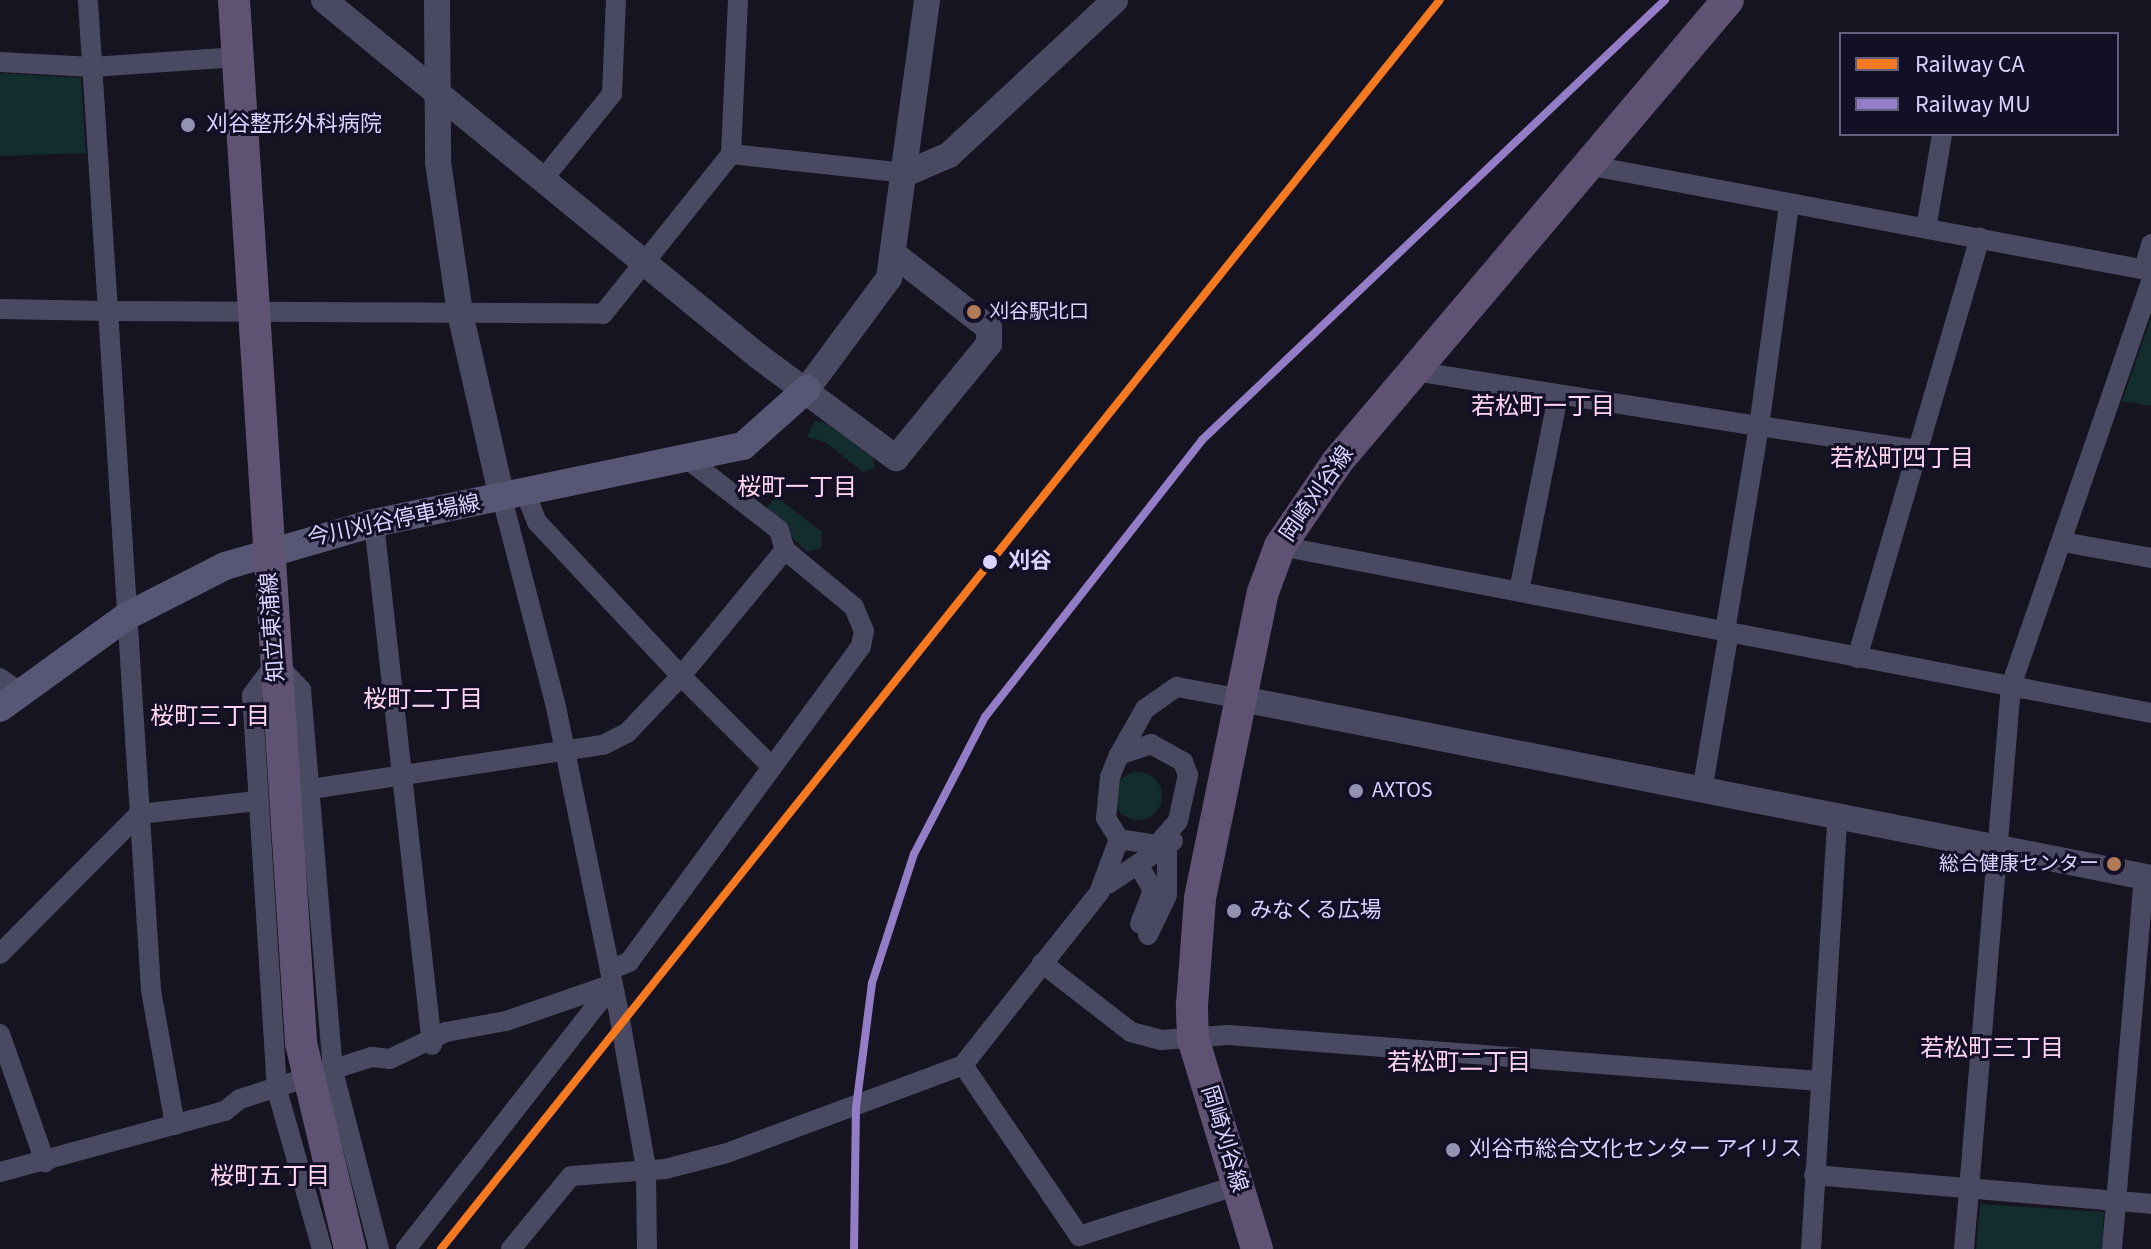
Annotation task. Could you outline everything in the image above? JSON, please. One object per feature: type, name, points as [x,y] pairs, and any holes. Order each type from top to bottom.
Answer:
[{"type":"main road","name":"知立東浦線","points":[[234,0],[301,1043],[350,1249]]},
{"type":"main road","name":"岡崎刈谷線","points":[[1257,1249],[1193,1039],[1197,916],[1242,699],[1280,546],[1337,462],[1728,0]]},
{"type":"main road","name":"今川刈谷停車場線","points":[[6,692],[127,616],[268,549],[374,523],[690,461],[743,446],[807,389]]},
{"type":"street","points":[[88,0],[151,990],[175,1125]]},
{"type":"street","points":[[324,0],[896,458],[989,344],[989,328],[895,255]]},
{"type":"street","points":[[437,0],[441,94],[438,162],[460,313],[514,496],[612,977],[646,1169],[647,1249]]},
{"type":"street","points":[[544,178],[612,94],[616,0]]},
{"type":"street","points":[[0,309],[108,311],[252,308],[603,314],[731,154],[738,0]]},
{"type":"street","points":[[807,389],[876,301],[895,255],[927,0]]},
{"type":"street","points":[[731,154],[907,173],[949,155],[1115,0]]},
{"type":"street","points":[[0,62],[92,67],[238,57]]},
{"type":"street","points":[[1926,229],[1942,136]]},
{"type":"street","points":[[1587,165],[1789,205],[1980,238],[2149,274]]},
{"type":"street","points":[[1702,791],[1759,426],[1789,205]]},
{"type":"street","points":[[1857,658],[1980,238]]},
{"type":"street","points":[[1964,1249],[2011,686],[2063,542],[2149,274],[2151,244]]},
{"type":"street","points":[[1414,371],[1917,450]]},
{"type":"street","points":[[1519,591],[1558,396]]},
{"type":"street","points":[[406,1249],[612,977],[629,962],[861,646],[862,617],[785,550],[779,530],[690,461]]},
{"type":"street","points":[[514,496],[681,676],[772,767]]},
{"type":"street","points":[[374,523],[432,1045]]},
{"type":"street","points":[[2063,542],[2151,558]]},
{"type":"street","points":[[1280,546],[2151,713]]},
{"type":"street","points":[[311,789],[566,754],[627,733],[681,676],[785,550]]},
{"type":"street","points":[[322,1249],[277,1090],[252,695],[276,663],[301,690],[333,1071],[379,1249]]},
{"type":"street","points":[[1099,893],[1119,839],[1105,802],[1119,755],[1159,693],[1197,688],[1837,821],[1998,847],[2148,877],[2112,1249]]},
{"type":"street","points":[[1119,755],[1151,744],[1183,762],[1188,775],[1178,821],[1167,850],[1167,895],[1143,931],[1153,890],[1139,866]]},
{"type":"street","points":[[0,954],[139,814],[257,801]]},
{"type":"street","points":[[1119,839],[1157,845],[1178,821]]},
{"type":"street","points":[[1811,1249],[1837,821]]},
{"type":"street","points":[[511,1249],[571,1176],[646,1169],[770,1139],[963,1065],[1099,893],[1167,850]]},
{"type":"street","points":[[1042,963],[1131,1032],[1193,1039],[1229,1035],[1819,1081]]},
{"type":"street","points":[[0,1172],[175,1125],[333,1071],[432,1045],[446,1032],[506,1021],[612,977]]},
{"type":"street","points":[[0,1034],[45,1162]]},
{"type":"street","points":[[963,1065],[1076,1245],[1238,1185]]},
{"type":"street","points":[[1814,1175],[1969,1191],[2151,1204]]},
{"type":"green space","points":[[0,73],[81,78],[86,153],[0,156]]},
{"type":"green space","points":[[2151,318],[2151,406],[2122,401]]},
{"type":"green space","points":[[815,421],[830,424],[873,458],[875,468],[863,472],[825,442],[807,437]]},
{"type":"green space","points":[[776,496],[822,532],[821,548],[807,552],[765,510]]},
{"type":"green space","points":[[1138,772],[1155,779],[1162,796],[1155,813],[1138,820],[1121,813],[1114,796],[1121,779]]},
{"type":"green space","points":[[1980,1204],[2104,1212],[2102,1249],[1976,1249]]},
{"type":"rail line","name":"CA","points":[[441,1249],[1440,0]]},
{"type":"rail line","name":"MU","points":[[854,1249],[856,1108],[872,983],[914,854],[985,717],[1202,440],[1665,0]]},
{"type":"place","name":"刈谷整形外科病院","points":[[188,125]]},
{"type":"place","name":"刈谷駅北口","points":[[974,312]]},
{"type":"place","name":"刈谷","points":[[990,562]]},
{"type":"place","name":"AXTOS","points":[[1356,791]]},
{"type":"place","name":"総合健康センター","points":[[2114,864]]},
{"type":"place","name":"みなくる広場","points":[[1234,911]]},
{"type":"place","name":"刈谷市総合文化センター アイリス","points":[[1453,1150]]},
{"type":"district","name":"若松町一丁目","points":[[1543,407]]},
{"type":"district","name":"若松町四丁目","points":[[1902,459]]},
{"type":"district","name":"桜町一丁目","points":[[797,488]]},
{"type":"district","name":"桜町二丁目","points":[[423,700]]},
{"type":"district","name":"桜町三丁目","points":[[210,717]]},
{"type":"district","name":"若松町三丁目","points":[[1992,1049]]},
{"type":"district","name":"若松町二丁目","points":[[1459,1063]]},
{"type":"district","name":"桜町五丁目","points":[[270,1177]]}]
